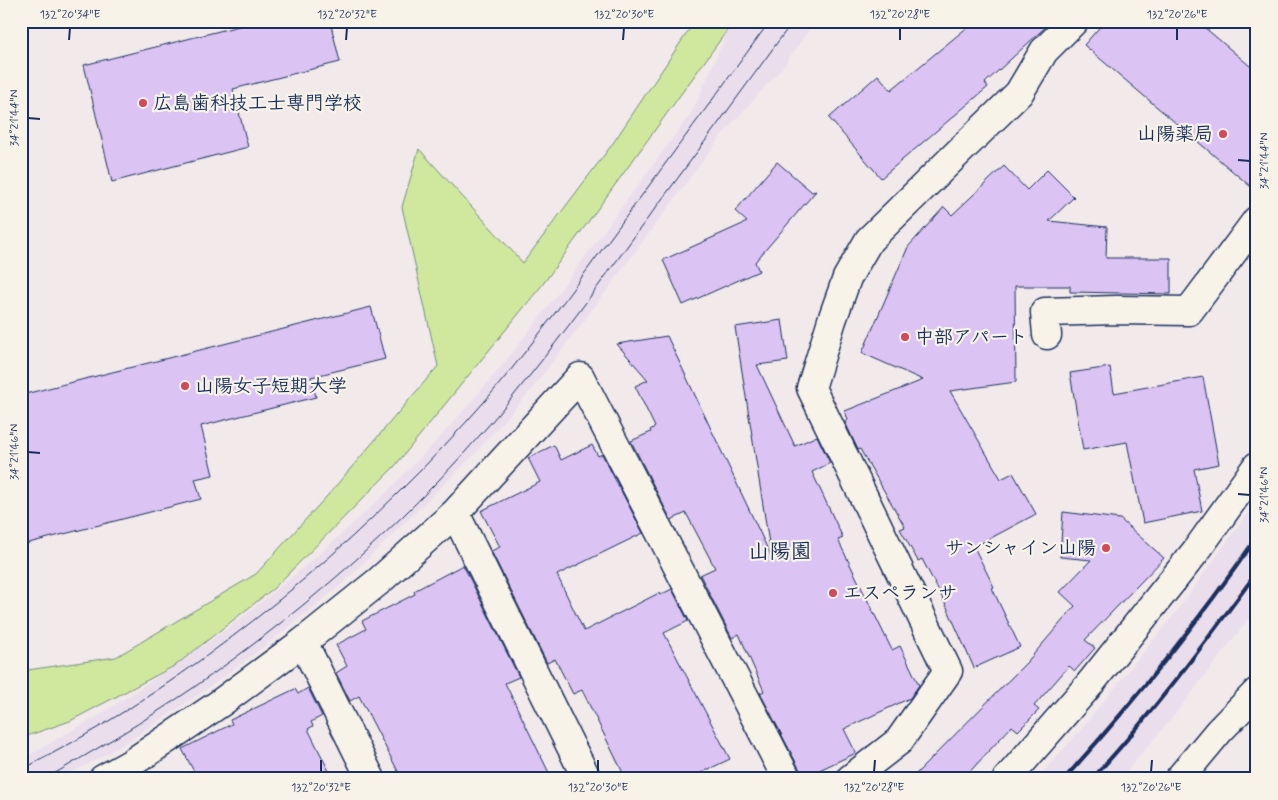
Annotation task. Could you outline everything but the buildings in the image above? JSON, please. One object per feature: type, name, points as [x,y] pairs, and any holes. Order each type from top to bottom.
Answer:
[{"type":"street","points":[[850,779],[899,740],[948,671],[811,388],[816,371],[847,278],[869,240],[1019,92],[1044,51],[1074,21]]},
{"type":"street","points":[[1047,334],[1045,312],[1116,310],[1189,311],[1257,220]]},
{"type":"street","points":[[103,779],[133,771],[303,642],[379,581],[455,513],[580,377],[787,779]]},
{"type":"street","points":[[1007,779],[1090,685],[1196,551],[1257,466]]},
{"type":"street","points":[[455,513],[587,779]]},
{"type":"street","points":[[303,642],[370,779]]},
{"type":"street","points":[[1179,779],[1220,731],[1257,692]]},
{"type":"shaded area","points":[[734,21],[815,21],[783,67],[721,136],[531,390],[471,458],[341,585],[270,642],[197,696],[121,746],[60,779],[21,779],[21,760],[101,714],[176,665],[248,613],[316,557],[382,497],[444,433],[502,366],[692,112]]},
{"type":"shaded area","points":[[1257,500],[1257,608],[1176,713],[1120,779],[1036,779],[1077,734],[1177,611]]},
{"type":"green space","points":[[695,21],[734,21],[543,284],[394,467],[274,588],[176,665],[70,721],[21,738],[21,671],[116,657],[256,574],[328,495],[438,366],[402,207],[419,149],[523,263],[611,146]]},
{"type":"tram line","points":[[21,770],[76,740],[182,674],[282,598],[376,515],[455,435],[510,371],[578,283],[770,21]]},
{"type":"tram line","points":[[45,779],[175,700],[266,635],[370,547],[435,484],[489,425],[556,343],[793,21]]},
{"type":"railway","points":[[1064,779],[1165,661],[1257,537]]},
{"type":"railway","points":[[1092,779],[1157,704],[1257,572]]},
{"type":"place","name":"広島歯科技工士専門学校","points":[[143,103]]},
{"type":"place","name":"山陽薬局","points":[[1223,134]]},
{"type":"place","name":"中部アパート","points":[[905,337]]},
{"type":"place","name":"山陽女子短期大学","points":[[185,386]]},
{"type":"place","name":"サンシャイン山陽","points":[[1106,548]]},
{"type":"place","name":"エスペランサ","points":[[833,593]]},
{"type":"district","name":"山陽園","points":[[780,552]]}]
